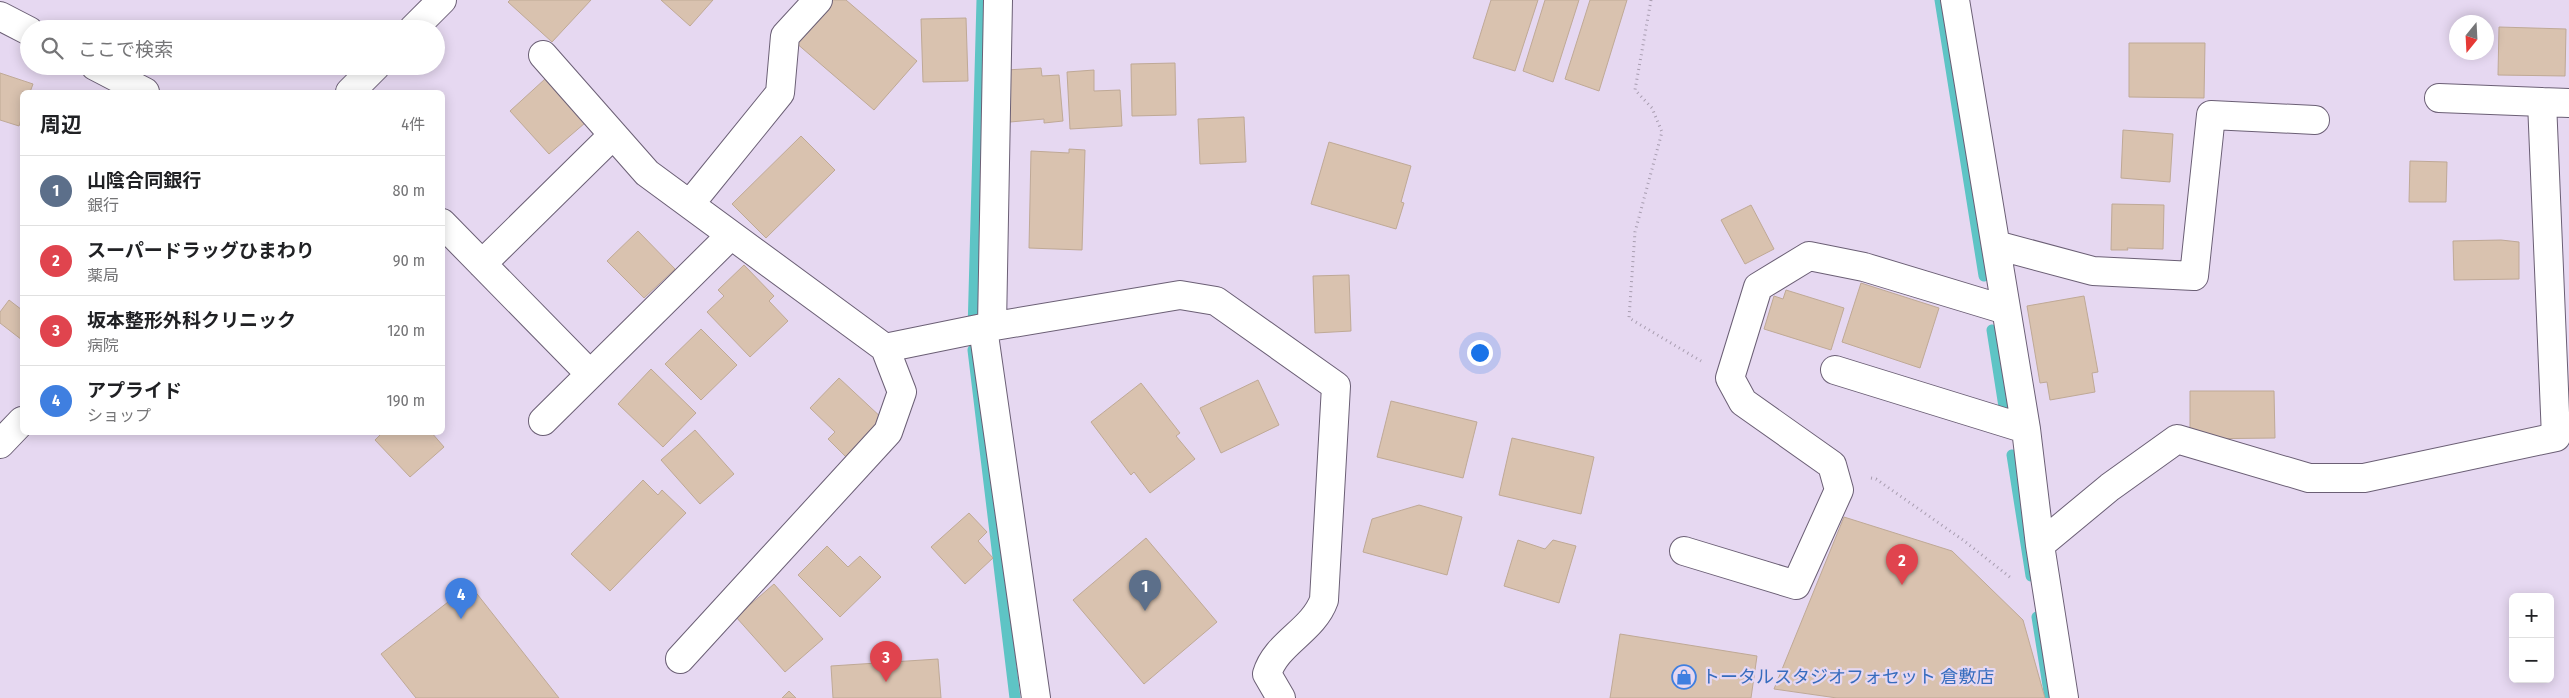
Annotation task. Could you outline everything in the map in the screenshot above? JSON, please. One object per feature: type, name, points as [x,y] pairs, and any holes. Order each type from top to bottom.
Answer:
[{"type":"street","points":[[422,20],[442,0]]},
{"type":"street","points":[[690,204],[780,93],[785,36],[818,0]]},
{"type":"street","points":[[998,0],[979,329],[1036,698]]},
{"type":"street","points":[[1955,0],[2026,429],[2040,545],[2064,698]]},
{"type":"street","points":[[0,16],[20,27]]},
{"type":"street","points":[[543,55],[647,173],[885,348],[902,392],[888,432],[680,659]]},
{"type":"street","points":[[112,75],[141,90]]},
{"type":"street","points":[[352,90],[367,75]]},
{"type":"street","points":[[2439,98],[2569,103]]},
{"type":"street","points":[[2040,545],[2110,487],[2177,439],[2309,478],[2364,478],[2556,437],[2542,102]]},
{"type":"street","points":[[1996,245],[2093,271],[2194,276],[2211,115],[2315,120]]},
{"type":"street","points":[[482,264],[613,134]]},
{"type":"street","points":[[445,226],[590,374]]},
{"type":"street","points":[[543,421],[731,235]]},
{"type":"street","points":[[1684,551],[1796,585],[1839,490],[1832,465],[1743,402],[1730,378],[1758,287],[1808,256],[1864,267],[2006,310]]},
{"type":"street","points":[[885,348],[979,329],[1180,295],[1216,301],[1336,386],[1324,600],[1320,613],[1311,624],[1271,661],[1267,674],[1281,698]]},
{"type":"street","points":[[1835,370],[2026,429]]},
{"type":"street","points":[[0,444],[20,424]]},
{"type":"path","points":[[1651,0],[1635,90],[1652,108],[1662,132],[1634,232],[1629,318],[1730,378]]},
{"type":"path","points":[[1836,478],[1876,478],[1963,540],[2051,610]]},
{"type":"building","points":[[510,0],[591,0],[552,42],[508,2]]},
{"type":"building","points":[[661,0],[713,0],[690,26]]},
{"type":"building","points":[[831,0],[846,0],[917,61],[874,110],[795,42]]},
{"type":"building","points":[[1491,0],[1538,0],[1515,71],[1473,58]]},
{"type":"building","points":[[1545,0],[1579,0],[1553,82],[1523,71]]},
{"type":"building","points":[[1590,0],[1627,0],[1599,91],[1565,79]]},
{"type":"building","points":[[966,18],[968,81],[923,82],[921,19]]},
{"type":"building","points":[[2499,27],[2566,29],[2565,76],[2498,75]]},
{"type":"building","points":[[2129,43],[2205,43],[2204,98],[2129,97]]},
{"type":"building","points":[[1175,63],[1176,115],[1132,116],[1131,64]]},
{"type":"building","points":[[1041,68],[1042,76],[1059,75],[1063,121],[1044,123],[1044,119],[1010,122],[1006,70]]},
{"type":"building","points":[[1094,70],[1094,91],[1120,90],[1122,126],[1070,129],[1067,72]]},
{"type":"building","points":[[0,73],[33,84],[31,90],[20,90],[19,126],[0,120]]},
{"type":"building","points":[[545,79],[585,123],[549,154],[510,111]]},
{"type":"building","points":[[1244,117],[1246,162],[1200,164],[1198,119]]},
{"type":"building","points":[[2123,130],[2173,134],[2170,182],[2121,178]]},
{"type":"building","points":[[801,136],[835,170],[766,238],[732,204]]},
{"type":"building","points":[[1329,142],[1411,166],[1401,202],[1404,203],[1396,229],[1311,204]]},
{"type":"building","points":[[1069,149],[1085,150],[1082,250],[1029,248],[1031,151],[1069,153]]},
{"type":"building","points":[[2410,161],[2447,162],[2446,202],[2409,202]]},
{"type":"building","points":[[2112,204],[2164,205],[2163,249],[2127,248],[2128,250],[2111,250]]},
{"type":"building","points":[[1751,205],[1774,249],[1745,264],[1721,220]]},
{"type":"building","points":[[638,231],[675,269],[644,298],[607,261]]},
{"type":"building","points":[[2501,240],[2519,242],[2519,279],[2454,280],[2453,241]]},
{"type":"building","points":[[744,265],[774,296],[769,301],[788,321],[750,357],[707,312],[724,296],[718,290]]},
{"type":"building","points":[[1349,275],[1351,331],[1315,333],[1313,276]]},
{"type":"building","points":[[1861,283],[1939,308],[1920,368],[1842,342]]},
{"type":"building","points":[[1786,290],[1844,308],[1831,350],[1764,329],[1774,296],[1783,299]]},
{"type":"building","points":[[2084,296],[2098,372],[2092,373],[2095,392],[2050,400],[2047,382],[2040,383],[2027,306]]},
{"type":"building","points":[[9,300],[20,308],[20,338],[0,323],[0,312]]},
{"type":"building","points":[[701,329],[737,365],[701,400],[665,364]]},
{"type":"building","points":[[651,369],[696,413],[663,447],[618,404]]},
{"type":"building","points":[[839,378],[884,420],[847,458],[828,439],[835,432],[810,408]]},
{"type":"building","points":[[1258,380],[1279,425],[1221,453],[1200,408]]},
{"type":"building","points":[[1141,383],[1180,433],[1176,436],[1195,459],[1150,493],[1134,472],[1131,475],[1091,422]]},
{"type":"building","points":[[2190,391],[2274,391],[2275,438],[2190,439]]},
{"type":"building","points":[[1391,401],[1477,422],[1463,478],[1377,457]]},
{"type":"building","points":[[695,430],[734,474],[700,504],[661,460]]},
{"type":"building","points":[[380,435],[434,435],[444,447],[410,477],[375,440]]},
{"type":"building","points":[[1512,438],[1594,457],[1581,514],[1499,495]]},
{"type":"building","points":[[643,480],[658,495],[662,490],[686,513],[610,591],[571,554]]},
{"type":"building","points":[[1419,505],[1462,517],[1447,575],[1363,552],[1372,519]]},
{"type":"building","points":[[969,513],[987,532],[978,541],[993,558],[965,584],[931,547]]},
{"type":"building","points":[[1844,517],[1952,551],[2023,620],[2045,698],[1837,698],[1774,689]]},
{"type":"building","points":[[1146,538],[1217,622],[1144,684],[1073,600]]},
{"type":"building","points":[[1518,540],[1545,549],[1553,540],[1576,546],[1559,603],[1504,586]]},
{"type":"building","points":[[827,546],[848,567],[860,556],[881,577],[840,617],[798,575]]},
{"type":"building","points":[[774,584],[823,639],[785,672],[736,617]]},
{"type":"building","points":[[470,585],[559,698],[416,698],[381,654]]},
{"type":"building","name":"トータルスタジオフォセット 倉敷店","points":[[1620,634],[1757,656],[1751,698],[1610,698]]},
{"type":"building","points":[[938,659],[941,698],[833,698],[831,666]]},
{"type":"building","points":[[789,691],[796,698],[782,698]]},
{"type":"waterway","points":[[973,331],[982,0]]},
{"type":"waterway","points":[[1940,0],[1984,276]]},
{"type":"waterway","points":[[1992,330],[2004,407]]},
{"type":"waterway","points":[[973,350],[1015,698]]},
{"type":"waterway","points":[[2012,455],[2031,576]]},
{"type":"waterway","points":[[2037,617],[2050,698]]},
{"type":"place","name":"スーパードラッグひまわり","points":[[1902,585]]},
{"type":"place","name":"山陰合同銀行","points":[[1145,611]]},
{"type":"place","name":"アプライド","points":[[461,619]]},
{"type":"place","name":"トータルスタジオフォセット 倉敷店","points":[[1684,677]]},
{"type":"place","name":"坂本整形外科クリニック","points":[[886,682]]}]
